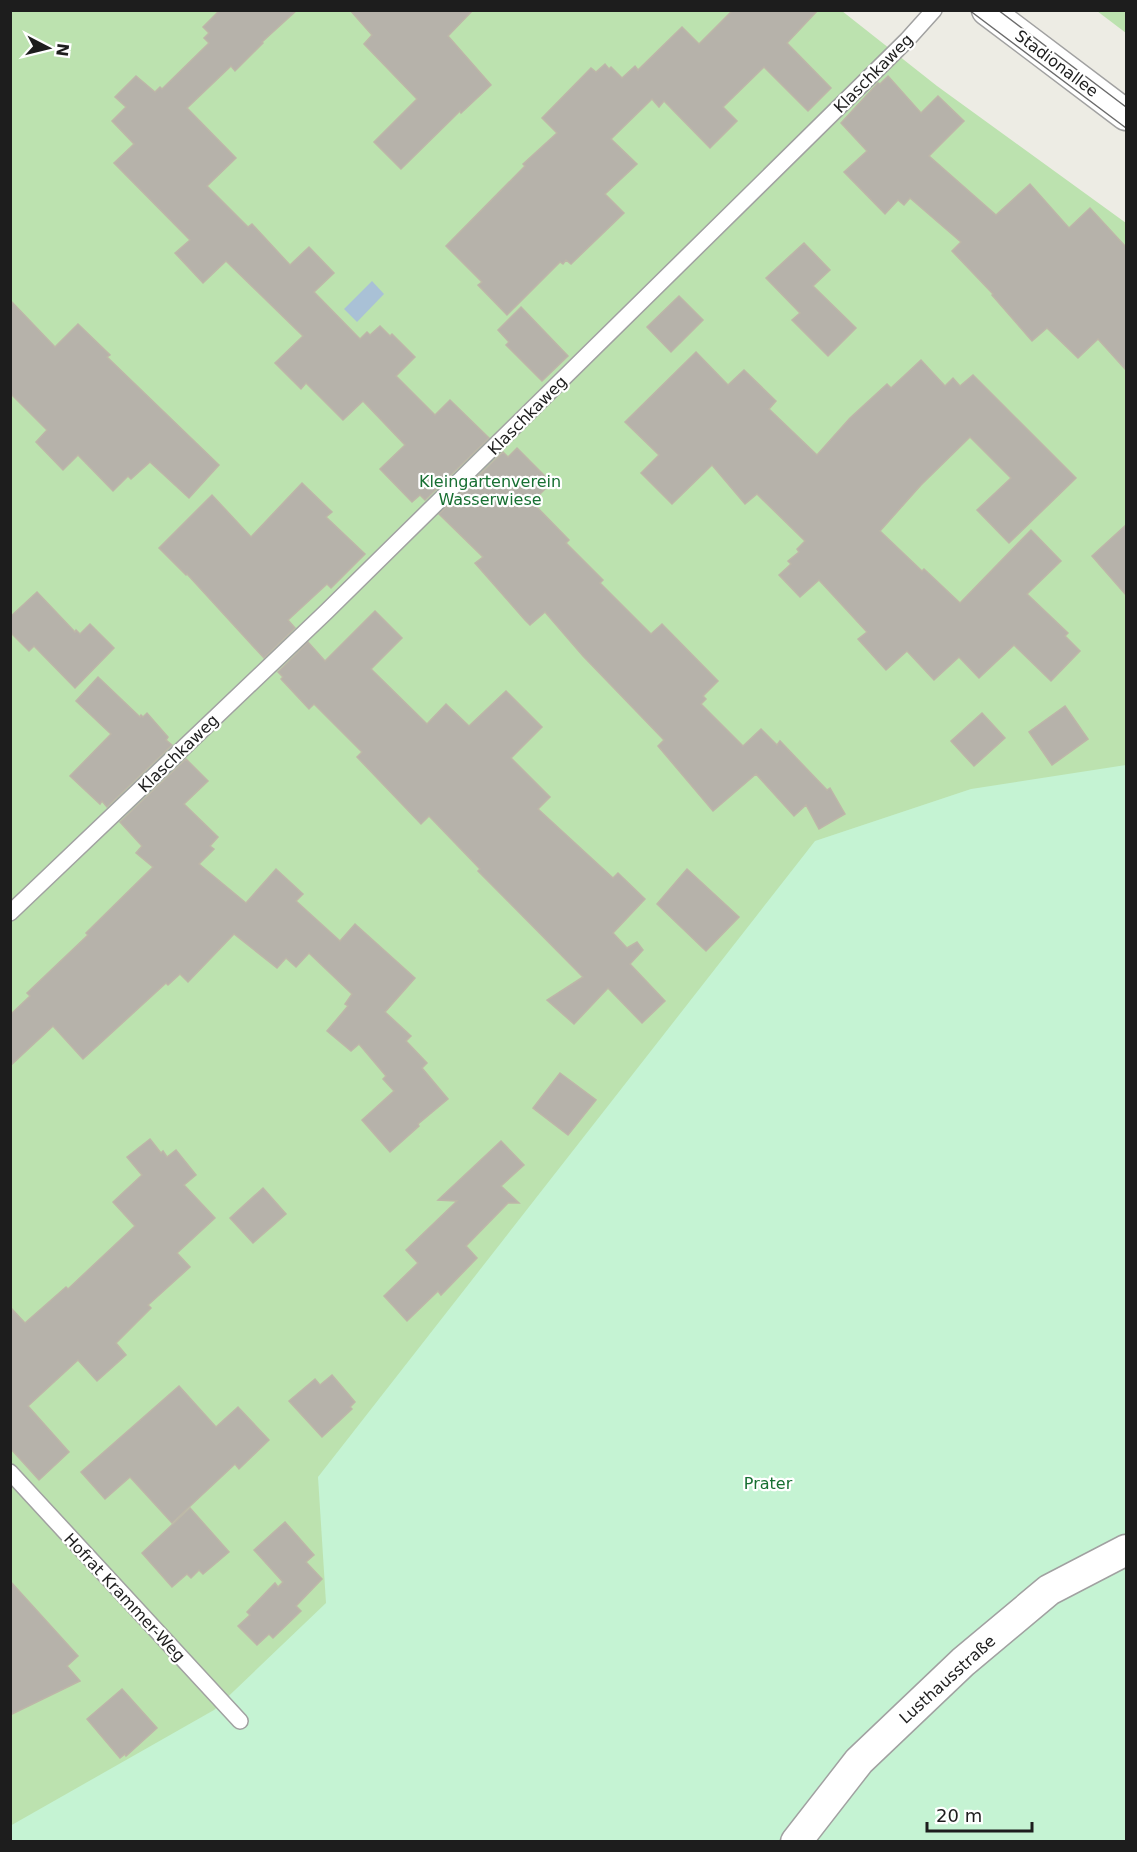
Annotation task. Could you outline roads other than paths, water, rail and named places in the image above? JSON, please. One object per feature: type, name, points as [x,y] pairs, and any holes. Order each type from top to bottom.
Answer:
[{"type":"street","name":"Stadionallee","points":[[987,10],[1126,115]]},
{"type":"street","name":"Lusthausstraße","points":[[796,1842],[859,1761],[963,1662],[1049,1590],[1126,1550]]},
{"type":"lane","name":"Klaschkaweg","points":[[10,913],[326,612],[907,40],[934,10]]},
{"type":"lane","name":"Hofrat Krammer-Weg","points":[[10,1472],[240,1721]]},
{"type":"water","points":[[372,281],[384,294],[357,322],[344,309]]},
{"type":"tram line","points":[[969,10],[1126,128]]},
{"type":"tram line","points":[[998,10],[1126,107]]},
{"type":"park label","name":"Kleingartenverein Wasserwiese","points":[[490,490]]},
{"type":"park label","name":"Prater","points":[[768,1483]]}]
